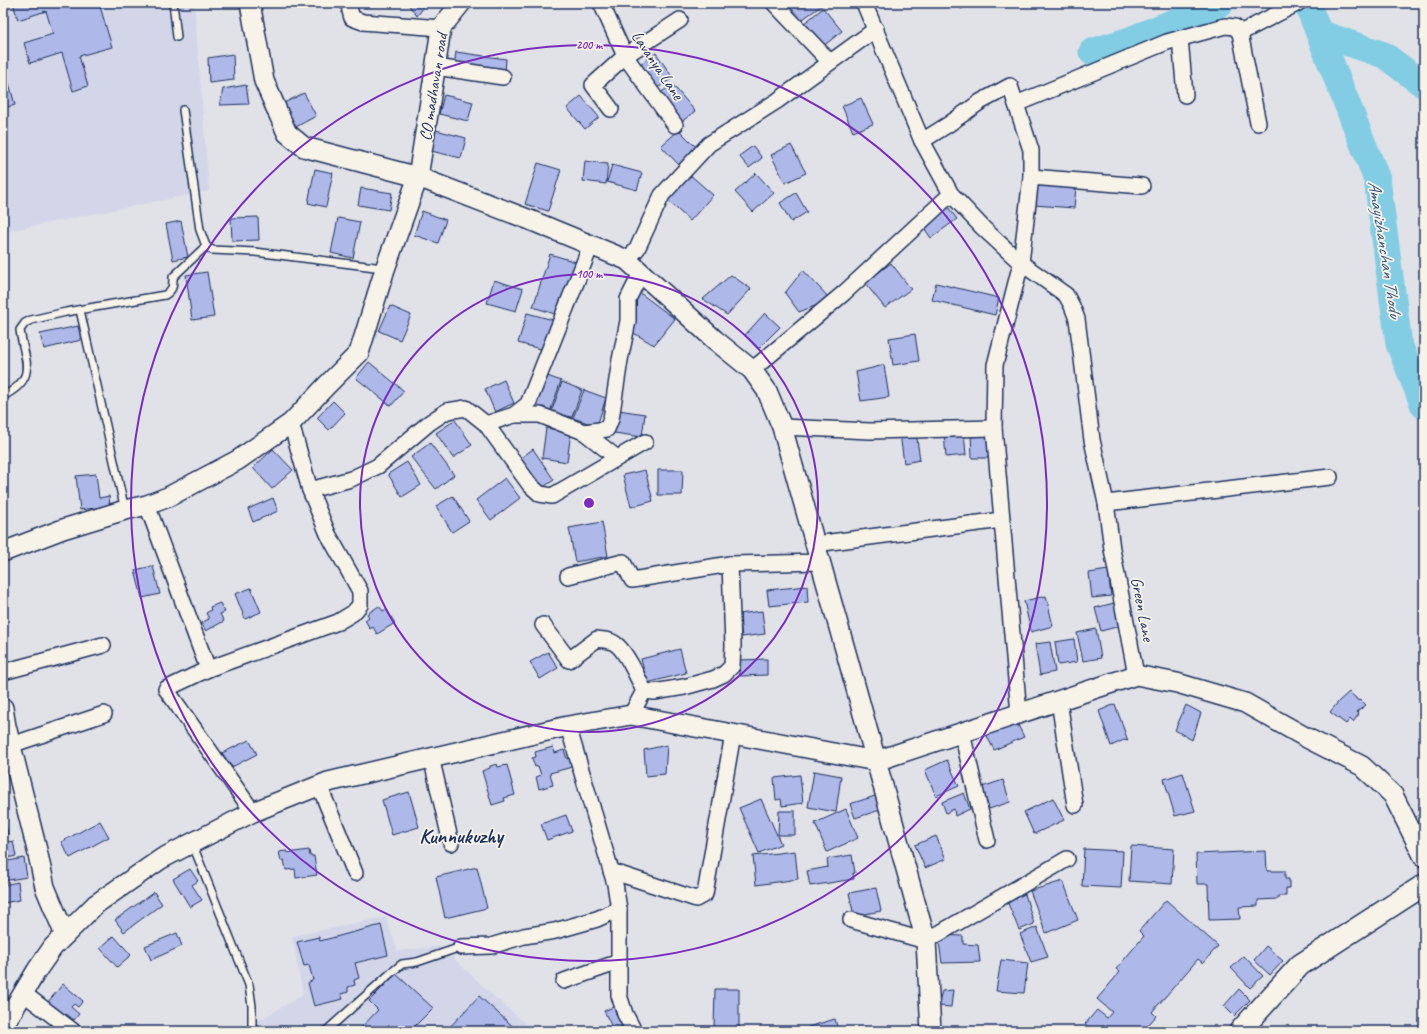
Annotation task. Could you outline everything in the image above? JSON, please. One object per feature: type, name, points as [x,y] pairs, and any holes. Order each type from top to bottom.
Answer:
[{"type":"main road","points":[[1240,1031],[1300,965],[1424,885]]},
{"type":"street","points":[[250,3],[264,81],[287,133],[304,147],[418,177],[626,260],[715,340],[752,370],[767,391],[782,427],[926,941],[931,1031]]},
{"type":"street","points":[[349,3],[352,18],[363,22],[441,28]]},
{"type":"street","name":"CO madhavan road","points":[[3,552],[63,529],[125,510],[148,505],[168,497],[238,460],[291,423],[360,353],[385,269],[418,177],[441,28],[461,3]]},
{"type":"street","name":"Lavanya Lane","points":[[601,3],[625,56],[675,125]]},
{"type":"street","points":[[774,3],[830,62]]},
{"type":"street","name":"Green Lane","points":[[864,3],[922,141],[952,194],[982,228],[1021,263],[1066,295],[1075,312],[1092,440],[1106,503],[1112,549],[1136,675]]},
{"type":"street","points":[[1240,33],[1298,3]]},
{"type":"street","points":[[611,109],[593,85],[625,56],[680,20]]},
{"type":"street","points":[[1016,104],[1167,42],[1226,26],[1235,27],[1240,33],[1258,123]]},
{"type":"street","points":[[626,260],[637,249],[662,195],[709,144],[777,100],[876,29]]},
{"type":"street","points":[[1180,38],[1185,95]]},
{"type":"street","points":[[436,67],[503,77]]},
{"type":"street","points":[[922,141],[980,102],[1010,86],[1031,150],[1031,177],[1021,263],[995,365],[994,428],[1018,714]]},
{"type":"street","points":[[1031,177],[1142,186]]},
{"type":"street","points":[[752,370],[844,293],[952,194]]},
{"type":"street","points":[[514,415],[528,404],[534,392],[591,245]]},
{"type":"street","points":[[584,432],[608,429],[628,321],[628,299],[641,273]]},
{"type":"street","points":[[310,490],[351,479],[378,466],[429,423],[448,411],[466,408],[486,424],[530,485],[540,494],[552,496],[645,442]]},
{"type":"street","points":[[486,424],[514,415],[540,416],[584,432],[617,458]]},
{"type":"street","points":[[253,812],[166,689],[208,669],[338,622],[353,613],[360,605],[360,591],[328,534],[310,490],[291,423]]},
{"type":"street","points":[[782,427],[870,431],[994,428]]},
{"type":"street","points":[[1106,503],[1330,477]]},
{"type":"street","points":[[148,505],[208,669]]},
{"type":"street","points":[[815,544],[1002,520]]},
{"type":"street","points":[[568,576],[623,562],[632,580],[730,564],[821,562]]},
{"type":"street","points":[[644,691],[654,692],[684,687],[696,682],[713,679],[724,674],[732,666],[733,645],[730,564]]},
{"type":"street","points":[[543,625],[569,660],[597,639],[614,642],[623,652],[644,691]]},
{"type":"street","points":[[3,672],[102,645]]},
{"type":"street","points":[[3,1027],[37,970],[53,947],[96,904],[161,859],[253,812],[328,782],[568,726],[631,716],[876,761],[1136,675],[1177,683],[1246,703],[1307,738],[1362,766],[1393,794],[1424,857]]},
{"type":"street","points":[[631,716],[644,691]]},
{"type":"street","points":[[1059,701],[1075,805]]},
{"type":"street","points":[[3,708],[45,887],[65,935]]},
{"type":"street","points":[[11,745],[104,714]]},
{"type":"street","points":[[568,726],[615,884],[619,909],[619,995],[624,1014],[634,1031]]},
{"type":"street","points":[[962,733],[987,840]]},
{"type":"street","points":[[611,871],[696,899],[705,894],[733,734]]},
{"type":"street","points":[[431,757],[451,843]]},
{"type":"street","points":[[319,785],[355,873]]},
{"type":"street","points":[[851,920],[926,941],[1068,859]]},
{"type":"street","points":[[461,947],[491,946],[524,936],[555,931],[597,919],[619,909]]},
{"type":"street","points":[[564,981],[619,962]]},
{"type":"street","points":[[23,993],[73,1031]]},
{"type":"lane","points":[[173,3],[177,37]]},
{"type":"lane","points":[[183,110],[200,230],[206,246],[212,250],[255,252],[385,269]]},
{"type":"lane","points":[[3,396],[19,387],[27,371],[26,356],[20,330],[25,323],[31,320],[80,310],[165,295],[171,291],[173,277],[206,246]]},
{"type":"lane","points":[[80,310],[125,510]]},
{"type":"lane","points":[[192,843],[249,985],[252,1006],[252,1031]]},
{"type":"lane","points":[[326,1031],[402,964],[417,962],[461,947]]},
{"type":"shaded area","points":[[3,3],[194,3],[209,191],[3,232]]},
{"type":"shaded area","points":[[385,917],[398,951],[441,946],[489,992],[534,1031],[240,1031],[303,995],[292,936]]},
{"type":"building","points":[[13,3],[99,3],[112,47],[79,56],[88,86],[73,91],[62,53],[30,63],[24,43],[53,34],[46,11],[18,20]]},
{"type":"building","points":[[427,3],[417,16],[408,4]]},
{"type":"building","points":[[786,3],[823,3],[824,4],[800,21]]},
{"type":"building","points":[[958,3],[972,3],[961,9]]},
{"type":"building","points":[[823,8],[842,31],[821,48],[802,25]]},
{"type":"building","points":[[456,52],[506,59],[505,73],[454,67]]},
{"type":"building","points":[[656,53],[673,78],[654,90],[637,66]]},
{"type":"building","points":[[233,54],[234,80],[209,83],[208,58]]},
{"type":"building","points":[[9,83],[15,105],[3,108],[3,84]]},
{"type":"building","points":[[672,84],[695,111],[680,123],[657,96]]},
{"type":"building","points":[[246,85],[249,104],[220,105],[223,89]]},
{"type":"building","points":[[304,93],[316,116],[294,128],[282,104]]},
{"type":"building","points":[[444,95],[473,102],[468,121],[439,114]]},
{"type":"building","points":[[581,96],[599,117],[585,129],[567,108]]},
{"type":"building","points":[[861,98],[873,124],[853,132],[842,106]]},
{"type":"building","points":[[436,130],[466,138],[461,158],[431,151]]},
{"type":"building","points":[[679,130],[697,148],[679,165],[661,146]]},
{"type":"building","points":[[791,145],[806,173],[785,183],[771,155]]},
{"type":"building","points":[[753,146],[762,158],[749,168],[739,156]]},
{"type":"building","points":[[585,161],[608,164],[606,184],[583,181]]},
{"type":"building","points":[[538,163],[561,170],[548,211],[525,204]]},
{"type":"building","points":[[612,165],[642,173],[637,190],[607,182]]},
{"type":"building","points":[[315,169],[333,173],[326,207],[308,203]]},
{"type":"building","points":[[688,173],[713,195],[690,221],[665,198]]},
{"type":"building","points":[[756,173],[774,193],[753,212],[735,192]]},
{"type":"building","points":[[1036,183],[1076,187],[1074,208],[1034,205]]},
{"type":"building","points":[[361,188],[392,193],[389,210],[358,205]]},
{"type":"building","points":[[796,193],[807,212],[791,222],[780,203]]},
{"type":"building","points":[[948,207],[957,219],[931,238],[922,225]]},
{"type":"building","points":[[422,211],[446,220],[438,243],[414,235]]},
{"type":"building","points":[[258,217],[259,240],[232,241],[231,218]]},
{"type":"building","points":[[338,218],[360,222],[353,258],[331,253]]},
{"type":"building","points":[[181,221],[188,257],[173,260],[166,224]]},
{"type":"building","points":[[550,254],[576,262],[558,315],[533,307]]},
{"type":"building","points":[[891,263],[911,289],[885,308],[865,283]]},
{"type":"building","points":[[803,270],[831,300],[799,312],[785,293]]},
{"type":"building","points":[[207,272],[214,317],[192,320],[186,275]]},
{"type":"building","points":[[731,275],[751,289],[727,315],[703,299]]},
{"type":"building","points":[[494,280],[523,289],[516,311],[487,303]]},
{"type":"building","points":[[936,283],[999,298],[995,315],[932,300]]},
{"type":"building","points":[[640,293],[675,319],[654,345],[632,332],[631,309]]},
{"type":"building","points":[[390,306],[411,315],[400,340],[379,331]]},
{"type":"building","points":[[527,313],[553,320],[544,350],[518,343]]},
{"type":"building","points":[[765,313],[780,327],[758,349],[745,335]]},
{"type":"building","points":[[78,326],[81,340],[44,349],[40,334]]},
{"type":"building","points":[[915,334],[919,361],[893,365],[889,338]]},
{"type":"building","points":[[369,362],[404,391],[391,406],[356,378]]},
{"type":"building","points":[[884,365],[889,397],[861,401],[856,372]]},
{"type":"building","points":[[542,374],[561,381],[550,412],[529,405]]},
{"type":"building","points":[[504,380],[514,403],[495,412],[485,389]]},
{"type":"building","points":[[562,382],[582,390],[572,417],[551,413]]},
{"type":"building","points":[[584,390],[606,398],[597,426],[573,418]]},
{"type":"building","points":[[333,401],[345,413],[329,430],[317,418]]},
{"type":"building","points":[[618,410],[645,414],[642,437],[614,433]]},
{"type":"building","points":[[455,420],[472,445],[453,458],[436,433]]},
{"type":"building","points":[[546,428],[571,432],[567,462],[542,458]]},
{"type":"building","points":[[916,432],[920,460],[904,463],[900,434]]},
{"type":"building","points":[[964,432],[966,455],[946,457],[944,434]]},
{"type":"building","points":[[990,432],[991,458],[972,458],[971,433]]},
{"type":"building","points":[[430,443],[454,475],[436,489],[411,457]]},
{"type":"building","points":[[273,449],[293,470],[272,489],[253,468]]},
{"type":"building","points":[[533,449],[554,480],[539,490],[518,460]]},
{"type":"building","points":[[407,462],[421,485],[402,497],[388,474]]},
{"type":"building","points":[[645,470],[653,501],[631,507],[623,475]]},
{"type":"building","points":[[658,470],[683,470],[682,495],[658,495]]},
{"type":"building","points":[[96,474],[99,498],[109,496],[110,506],[80,510],[76,476]]},
{"type":"building","points":[[505,478],[520,498],[491,520],[476,500]]},
{"type":"building","points":[[453,496],[469,521],[452,532],[436,506]]},
{"type":"building","points":[[273,498],[278,511],[253,522],[248,509]]},
{"type":"building","points":[[602,522],[608,556],[575,562],[569,528]]},
{"type":"building","points":[[153,566],[160,594],[142,598],[135,570]]},
{"type":"building","points":[[1108,570],[1111,596],[1092,598],[1089,573]]},
{"type":"building","points":[[807,586],[808,602],[769,606],[767,590]]},
{"type":"building","points":[[251,588],[261,612],[245,619],[235,594]]},
{"type":"building","points":[[1046,596],[1053,626],[1031,632],[1024,601]]},
{"type":"building","points":[[220,603],[225,612],[220,614],[224,621],[206,631],[201,623],[209,619],[206,613],[211,610],[210,607]]},
{"type":"building","points":[[1114,603],[1120,626],[1101,631],[1095,608]]},
{"type":"building","points":[[379,606],[383,611],[386,609],[395,623],[377,634],[373,627],[370,629],[365,620],[369,617],[367,614]]},
{"type":"building","points":[[762,611],[765,634],[742,637],[739,614]]},
{"type":"building","points":[[1096,629],[1101,658],[1083,661],[1077,633]]},
{"type":"building","points":[[1074,639],[1077,662],[1058,665],[1055,642]]},
{"type":"building","points":[[1050,642],[1055,672],[1040,675],[1035,644]]},
{"type":"building","points":[[680,649],[686,673],[647,683],[641,659]]},
{"type":"building","points":[[548,652],[558,668],[540,679],[530,662]]},
{"type":"building","points":[[767,659],[767,675],[740,676],[739,660]]},
{"type":"building","points":[[1349,692],[1357,700],[1362,701],[1366,705],[1357,712],[1359,714],[1353,722],[1350,719],[1346,724],[1330,712]]},
{"type":"building","points":[[1115,704],[1128,741],[1124,740],[1111,746],[1099,711]]},
{"type":"building","points":[[1186,705],[1201,713],[1192,740],[1175,730]]},
{"type":"building","points":[[1015,719],[1024,737],[994,750],[985,732]]},
{"type":"building","points":[[249,740],[257,754],[232,767],[222,753]]},
{"type":"building","points":[[667,745],[665,774],[646,776],[644,750]]},
{"type":"building","points":[[553,747],[555,753],[564,750],[572,767],[550,773],[553,785],[539,789],[536,777],[541,775],[538,766],[535,767],[532,758],[536,757],[535,752]]},
{"type":"building","points":[[947,760],[959,786],[936,796],[925,770]]},
{"type":"building","points":[[497,764],[498,767],[507,765],[515,795],[504,798],[505,801],[492,805],[482,771]]},
{"type":"building","points":[[814,771],[841,776],[836,812],[808,807]]},
{"type":"building","points":[[1183,773],[1195,811],[1175,816],[1164,779]]},
{"type":"building","points":[[800,775],[803,803],[782,806],[781,799],[776,800],[774,778]]},
{"type":"building","points":[[1003,780],[1010,802],[989,809],[982,787]]},
{"type":"building","points":[[409,792],[419,827],[392,835],[382,800]]},
{"type":"building","points":[[964,793],[970,809],[955,816],[954,809],[946,813],[942,802]]},
{"type":"building","points":[[875,796],[880,810],[855,818],[850,804]]},
{"type":"building","points":[[1053,798],[1064,820],[1034,834],[1024,812]]},
{"type":"building","points":[[761,799],[781,844],[759,853],[739,808]]},
{"type":"building","points":[[846,809],[858,838],[827,852],[815,823]]},
{"type":"building","points":[[779,811],[795,811],[795,835],[778,835]]},
{"type":"building","points":[[566,815],[572,831],[547,840],[541,824]]},
{"type":"building","points":[[3,820],[5,820],[8,834],[3,835]]},
{"type":"building","points":[[100,821],[109,837],[70,858],[61,842]]},
{"type":"building","points":[[936,836],[946,859],[925,868],[915,845]]},
{"type":"building","points":[[13,841],[16,856],[3,859],[3,843]]},
{"type":"building","points":[[1131,846],[1174,849],[1172,884],[1129,881]]},
{"type":"building","points":[[1084,849],[1123,851],[1121,888],[1082,886]]},
{"type":"building","points":[[309,850],[310,856],[314,856],[317,875],[296,878],[295,869],[286,870],[284,860],[281,861],[279,852],[287,851],[287,853]]},
{"type":"building","points":[[795,851],[798,879],[756,885],[753,856]]},
{"type":"building","points":[[1266,851],[1267,871],[1285,871],[1285,879],[1289,879],[1289,888],[1286,888],[1286,896],[1278,896],[1278,899],[1258,900],[1258,906],[1239,907],[1240,919],[1209,920],[1208,884],[1197,884],[1196,854]]},
{"type":"building","points":[[852,855],[855,873],[853,873],[854,879],[810,886],[807,871],[828,867],[827,859]]},
{"type":"building","points":[[24,858],[27,877],[3,881],[3,862]]},
{"type":"building","points":[[477,867],[487,908],[445,918],[436,877]]},
{"type":"building","points":[[190,869],[198,881],[192,885],[202,900],[190,907],[173,879]]},
{"type":"building","points":[[1063,881],[1078,920],[1046,933],[1030,891]]},
{"type":"building","points":[[18,882],[20,900],[3,903],[3,885]]},
{"type":"building","points":[[876,888],[881,911],[854,916],[849,893]]},
{"type":"building","points":[[154,892],[162,904],[124,932],[115,920]]},
{"type":"building","points":[[1025,894],[1034,924],[1019,930],[1007,901]]},
{"type":"building","points":[[1166,900],[1218,946],[1203,963],[1198,959],[1152,1012],[1156,1016],[1143,1031],[1089,1031],[1091,1029],[1085,1024],[1097,1010],[1107,1018],[1112,1012],[1097,999],[1120,972],[1116,969],[1144,936],[1139,931]]},
{"type":"building","points":[[381,925],[388,955],[355,963],[359,978],[354,980],[355,985],[348,987],[348,992],[341,994],[343,999],[314,1006],[308,983],[313,980],[309,965],[304,966],[297,942],[319,937],[320,941]]},
{"type":"building","points":[[1037,927],[1048,957],[1031,962],[1020,934]]},
{"type":"building","points":[[177,933],[182,946],[151,960],[145,946]]},
{"type":"building","points":[[938,935],[963,936],[963,944],[978,945],[980,962],[942,963]]},
{"type":"building","points":[[114,936],[131,955],[117,967],[100,948]]},
{"type":"building","points":[[1266,946],[1283,961],[1270,975],[1254,960]]},
{"type":"building","points":[[1244,956],[1263,976],[1250,988],[1231,968]]},
{"type":"building","points":[[1001,960],[1028,963],[1024,993],[996,991]]},
{"type":"building","points":[[396,974],[433,1008],[410,1031],[358,1031],[378,1010],[369,1001]]},
{"type":"building","points":[[63,984],[83,1001],[78,1007],[74,1004],[71,1007],[79,1014],[74,1020],[66,1014],[64,1017],[47,1003]]},
{"type":"building","points":[[715,989],[739,989],[739,1028],[714,1028]]},
{"type":"building","points":[[1239,989],[1250,1000],[1234,1016],[1224,1006]]},
{"type":"building","points":[[953,990],[951,1007],[938,1006],[942,991]]},
{"type":"building","points":[[479,996],[518,1031],[446,1031]]},
{"type":"building","points":[[618,1005],[629,1031],[614,1031],[604,1011]]},
{"type":"building","points":[[835,1019],[838,1031],[809,1031],[808,1027]]},
{"type":"waterway","name":"Amayizhanchan Thodu","points":[[1092,52],[1127,41],[1221,3]]},
{"type":"waterway","name":"Amayizhanchan Thodu","points":[[1307,3],[1377,179],[1399,344],[1424,406]]},
{"type":"waterway","points":[[1319,33],[1384,55],[1424,85]]},
{"type":"district","name":"Kunnukuzhy","points":[[461,836]]}]
